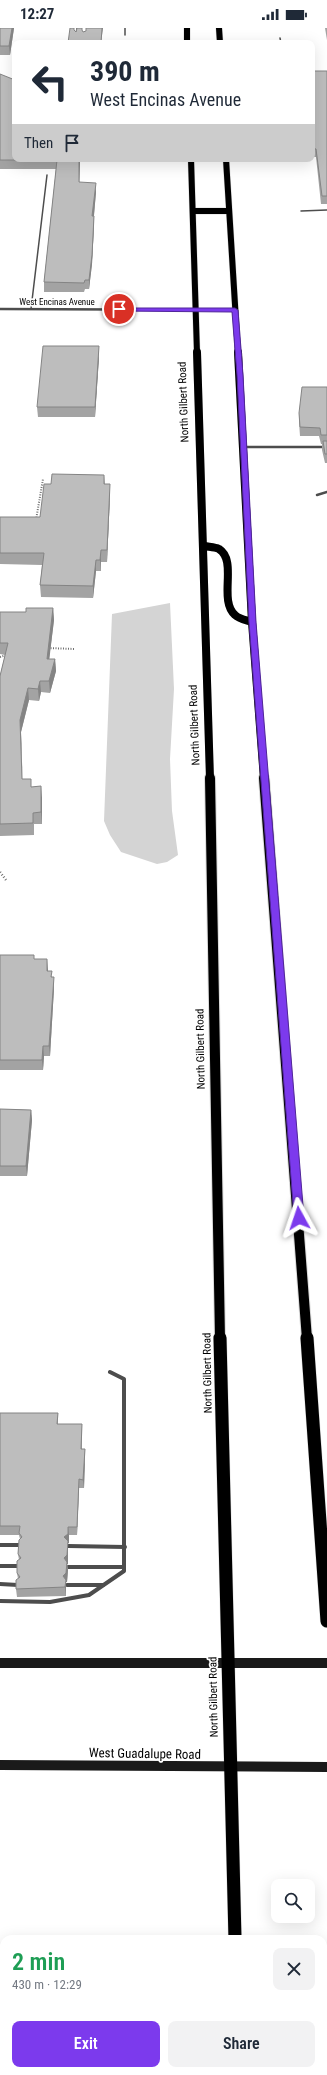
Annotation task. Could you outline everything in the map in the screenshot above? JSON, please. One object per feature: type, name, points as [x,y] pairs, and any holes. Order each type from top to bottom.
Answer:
[{"type":"main road","points":[[186,28],[187,40]]},
{"type":"main road","points":[[219,28],[220,40]]},
{"type":"main road","name":"North Gilbert Road","points":[[191,162],[213,880],[215,1072],[227,1664],[235,1935]]},
{"type":"main road","points":[[226,162],[244,447],[252,622],[300,1233],[327,1621]]},
{"type":"main road","points":[[193,211],[228,210]]},
{"type":"main road","points":[[204,546],[220,549],[224,554],[227,563],[227,606],[234,614],[252,622]]},
{"type":"main road","points":[[0,1663],[327,1663]]},
{"type":"main road","name":"West Guadalupe Road","points":[[0,1765],[230,1768],[327,1767]]},
{"type":"street","name":"West Encinas Avenue","points":[[0,309],[235,310]]},
{"type":"lane","points":[[76,35],[77,28]]},
{"type":"lane","points":[[125,35],[126,28]]},
{"type":"lane","points":[[31,309],[47,176]]},
{"type":"lane","points":[[301,211],[327,210]]},
{"type":"lane","points":[[244,447],[327,447]]},
{"type":"lane","points":[[317,495],[327,492]]},
{"type":"lane","points":[[0,1601],[50,1602],[89,1595],[124,1571],[124,1379],[110,1372]]},
{"type":"lane","points":[[0,1545],[20,1546]]},
{"type":"lane","points":[[68,1546],[124,1547]]},
{"type":"lane","points":[[0,1566],[19,1566]]},
{"type":"lane","points":[[68,1567],[124,1567]]},
{"type":"lane","points":[[0,1584],[18,1585]]},
{"type":"lane","points":[[67,1585],[104,1585]]},
{"type":"path","points":[[32,525],[38,515],[42,479]]},
{"type":"path","points":[[46,648],[74,649]]},
{"type":"path","points":[[0,657],[8,655]]},
{"type":"path","points":[[0,872],[6,880]]},
{"type":"shaded area","points":[[170,603],[174,689],[170,759],[172,811],[178,855],[167,862],[157,864],[121,852],[110,835],[104,821],[112,614]]},
{"type":"building","points":[[0,28],[12,28],[9,46],[0,46]]},
{"type":"building","points":[[70,28],[74,28],[76,32],[77,28],[82,28],[83,32],[86,31],[86,28],[102,28],[101,40],[68,40]]},
{"type":"building","points":[[315,71],[327,71],[327,196],[322,196],[316,149]]},
{"type":"building","points":[[0,74],[12,79],[12,160],[0,160]]},
{"type":"building","points":[[57,162],[79,162],[79,182],[96,183],[92,216],[94,216],[89,280],[85,280],[84,283],[44,282]]},
{"type":"building","points":[[43,346],[99,346],[95,407],[37,407]]},
{"type":"building","points":[[302,387],[327,387],[327,435],[321,435],[320,428],[300,427],[299,413]]},
{"type":"building","points":[[323,441],[327,441],[327,454],[325,454]]},
{"type":"building","points":[[52,474],[104,475],[104,484],[110,484],[107,550],[101,550],[100,560],[96,560],[93,586],[40,585],[44,553],[0,553],[0,517],[40,517],[44,484],[51,484]]},
{"type":"building","points":[[26,608],[53,608],[47,659],[55,659],[49,681],[40,681],[38,689],[28,688],[20,720],[22,779],[31,779],[31,787],[41,786],[41,812],[33,813],[33,823],[0,824],[0,676],[8,643],[0,643],[0,612],[26,612]]},
{"type":"building","points":[[0,955],[34,955],[34,959],[47,959],[47,971],[52,971],[51,977],[54,977],[49,1046],[43,1046],[42,1060],[0,1060]]},
{"type":"building","points":[[0,1109],[31,1110],[26,1166],[0,1166]]},
{"type":"building","points":[[0,1413],[58,1413],[57,1424],[82,1424],[81,1449],[85,1449],[83,1480],[79,1479],[77,1527],[68,1527],[68,1534],[64,1537],[68,1541],[67,1555],[64,1558],[67,1562],[66,1573],[63,1576],[66,1580],[65,1587],[16,1589],[16,1580],[20,1577],[17,1573],[17,1561],[21,1558],[18,1554],[19,1540],[22,1537],[19,1533],[20,1526],[0,1526]]},
{"type":"route","points":[[119,309],[235,310],[240,375],[252,622],[299,1218]]}]
